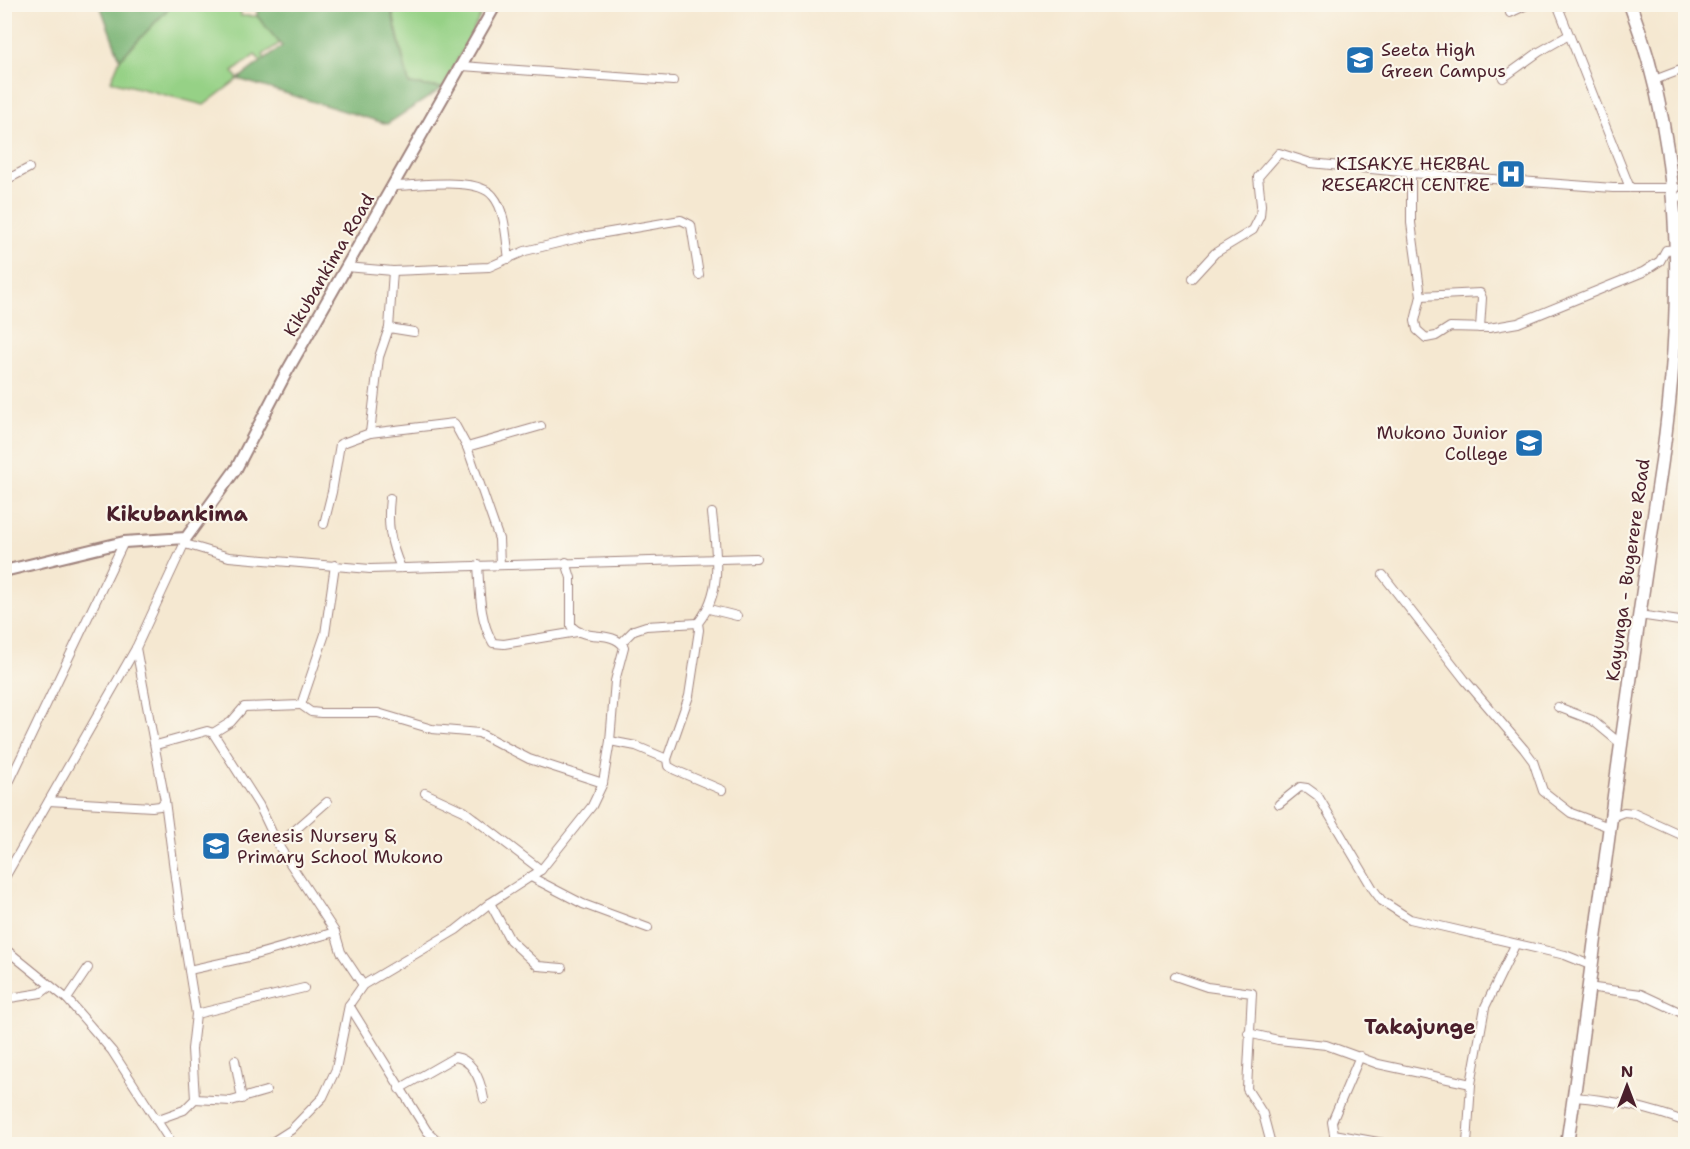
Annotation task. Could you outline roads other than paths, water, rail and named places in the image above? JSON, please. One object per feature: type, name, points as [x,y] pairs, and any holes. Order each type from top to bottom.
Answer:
[{"type":"main road","name":"Kayunga - Bugerere Road","points":[[1567,1144],[1590,964],[1664,455],[1683,298],[1681,193],[1657,78],[1630,4]]},
{"type":"street","name":"Kikubankima Road","points":[[185,541],[236,469],[346,267],[496,4]]},
{"type":"street","points":[[1510,13],[1529,4]]},
{"type":"street","points":[[1557,4],[1630,188]]},
{"type":"street","points":[[1503,78],[1539,52],[1569,35]]},
{"type":"street","points":[[462,66],[673,81]]},
{"type":"street","points":[[1657,78],[1686,68]]},
{"type":"street","points":[[1192,278],[1215,253],[1253,230],[1260,216],[1261,206],[1258,177],[1279,153],[1311,163],[1411,173],[1681,193]]},
{"type":"street","points":[[4,181],[28,168]]},
{"type":"street","points":[[1411,173],[1411,223],[1421,296],[1415,321],[1417,330],[1426,338],[1436,336],[1450,327],[1479,328],[1518,323],[1633,276],[1660,261],[1666,250],[1681,249]]},
{"type":"street","points":[[393,186],[470,184],[483,186],[494,196],[501,212],[509,260]]},
{"type":"street","points":[[346,267],[393,271],[489,267],[525,251],[587,236],[681,220],[691,225],[699,276]]},
{"type":"street","points":[[370,433],[379,357],[389,328],[393,271]]},
{"type":"street","points":[[1421,296],[1480,293],[1482,298],[1479,328]]},
{"type":"street","points":[[389,328],[414,332]]},
{"type":"street","points":[[324,524],[340,444],[370,433],[454,423],[467,447],[499,539],[500,565]]},
{"type":"street","points":[[467,447],[541,426]]},
{"type":"street","points":[[390,498],[387,520],[390,545],[401,568]]},
{"type":"street","points":[[712,513],[718,577],[709,609],[698,623],[699,630],[689,696],[667,759],[668,766],[675,770],[722,789]]},
{"type":"street","points":[[4,879],[136,648],[185,541]]},
{"type":"street","points":[[4,571],[124,542],[185,541],[229,557],[401,568],[566,562],[598,563],[716,557],[756,558]]},
{"type":"street","points":[[4,794],[124,542]]},
{"type":"street","points":[[566,562],[571,578],[569,619],[577,632]]},
{"type":"street","points":[[301,705],[325,634],[335,565]]},
{"type":"street","points":[[269,1144],[291,1130],[323,1097],[336,1069],[349,1005],[363,986],[456,930],[490,903],[541,870],[592,806],[603,783],[610,741],[615,681],[624,647],[607,637],[588,636],[577,632],[504,645],[493,643],[485,630],[478,565]]},
{"type":"street","points":[[1383,575],[1464,680],[1524,748],[1533,761],[1543,791],[1571,813],[1610,822],[1624,812],[1634,813],[1686,837]]},
{"type":"street","points":[[709,609],[737,616]]},
{"type":"street","points":[[1640,615],[1686,622]]},
{"type":"street","points":[[621,644],[634,630],[646,626],[698,623]]},
{"type":"street","points":[[136,648],[156,746],[196,1014],[192,1049],[195,1098],[184,1110],[156,1120]]},
{"type":"street","points":[[213,734],[231,722],[244,707],[301,705],[311,712],[378,713],[432,729],[479,733],[529,759],[603,783]]},
{"type":"street","points":[[1558,707],[1592,720],[1621,744]]},
{"type":"street","points":[[156,746],[207,731],[213,734],[259,805],[278,844],[335,932],[341,952],[363,986]]},
{"type":"street","points":[[610,741],[636,746],[667,759]]},
{"type":"street","points":[[1279,804],[1300,787],[1307,788],[1318,796],[1373,889],[1382,901],[1398,913],[1515,945],[1565,955],[1590,964]]},
{"type":"street","points":[[425,793],[464,811],[541,870]]},
{"type":"street","points":[[49,801],[152,807],[160,806],[165,801]]},
{"type":"street","points":[[278,844],[327,802]]},
{"type":"street","points":[[531,877],[583,904],[648,928]]},
{"type":"street","points":[[490,903],[510,940],[538,966],[562,968]]},
{"type":"street","points":[[189,970],[248,957],[335,932]]},
{"type":"street","points":[[1467,1144],[1471,1084],[1485,1007],[1515,945]]},
{"type":"street","points":[[4,948],[49,987],[67,999],[112,1051],[172,1144]]},
{"type":"street","points":[[67,999],[88,968]]},
{"type":"street","points":[[1175,976],[1207,987],[1252,993],[1248,1033],[1247,1089],[1263,1114],[1271,1144]]},
{"type":"street","points":[[4,999],[41,993],[49,987]]},
{"type":"street","points":[[1587,987],[1641,994],[1686,1015]]},
{"type":"street","points":[[196,1014],[304,988]]},
{"type":"street","points":[[349,1005],[399,1089],[427,1131],[441,1144]]},
{"type":"street","points":[[1248,1033],[1268,1038],[1326,1045],[1378,1064],[1471,1084]]},
{"type":"street","points":[[4,1034],[4,1053]]},
{"type":"street","points":[[1360,1056],[1332,1122],[1334,1134],[1389,1144]]},
{"type":"street","points":[[399,1089],[455,1057],[462,1058],[474,1069],[484,1099]]},
{"type":"street","points":[[235,1060],[242,1099]]},
{"type":"street","points":[[195,1098],[200,1101],[242,1099],[266,1091]]},
{"type":"street","points":[[1574,1097],[1608,1099],[1686,1122]]},
{"type":"place","name":"Seeta High Green Campus","points":[[1360,60]]},
{"type":"place","name":"KISAKYE HERBAL RESEARCH CENTRE","points":[[1511,174]]},
{"type":"place","name":"Mukono Junior College","points":[[1529,443]]},
{"type":"place","name":"Genesis Nursery & Primary School Mukono","points":[[216,846]]},
{"type":"district","name":"Kikubankima","points":[[177,514]]},
{"type":"district","name":"Takajunge","points":[[1420,1027]]}]
